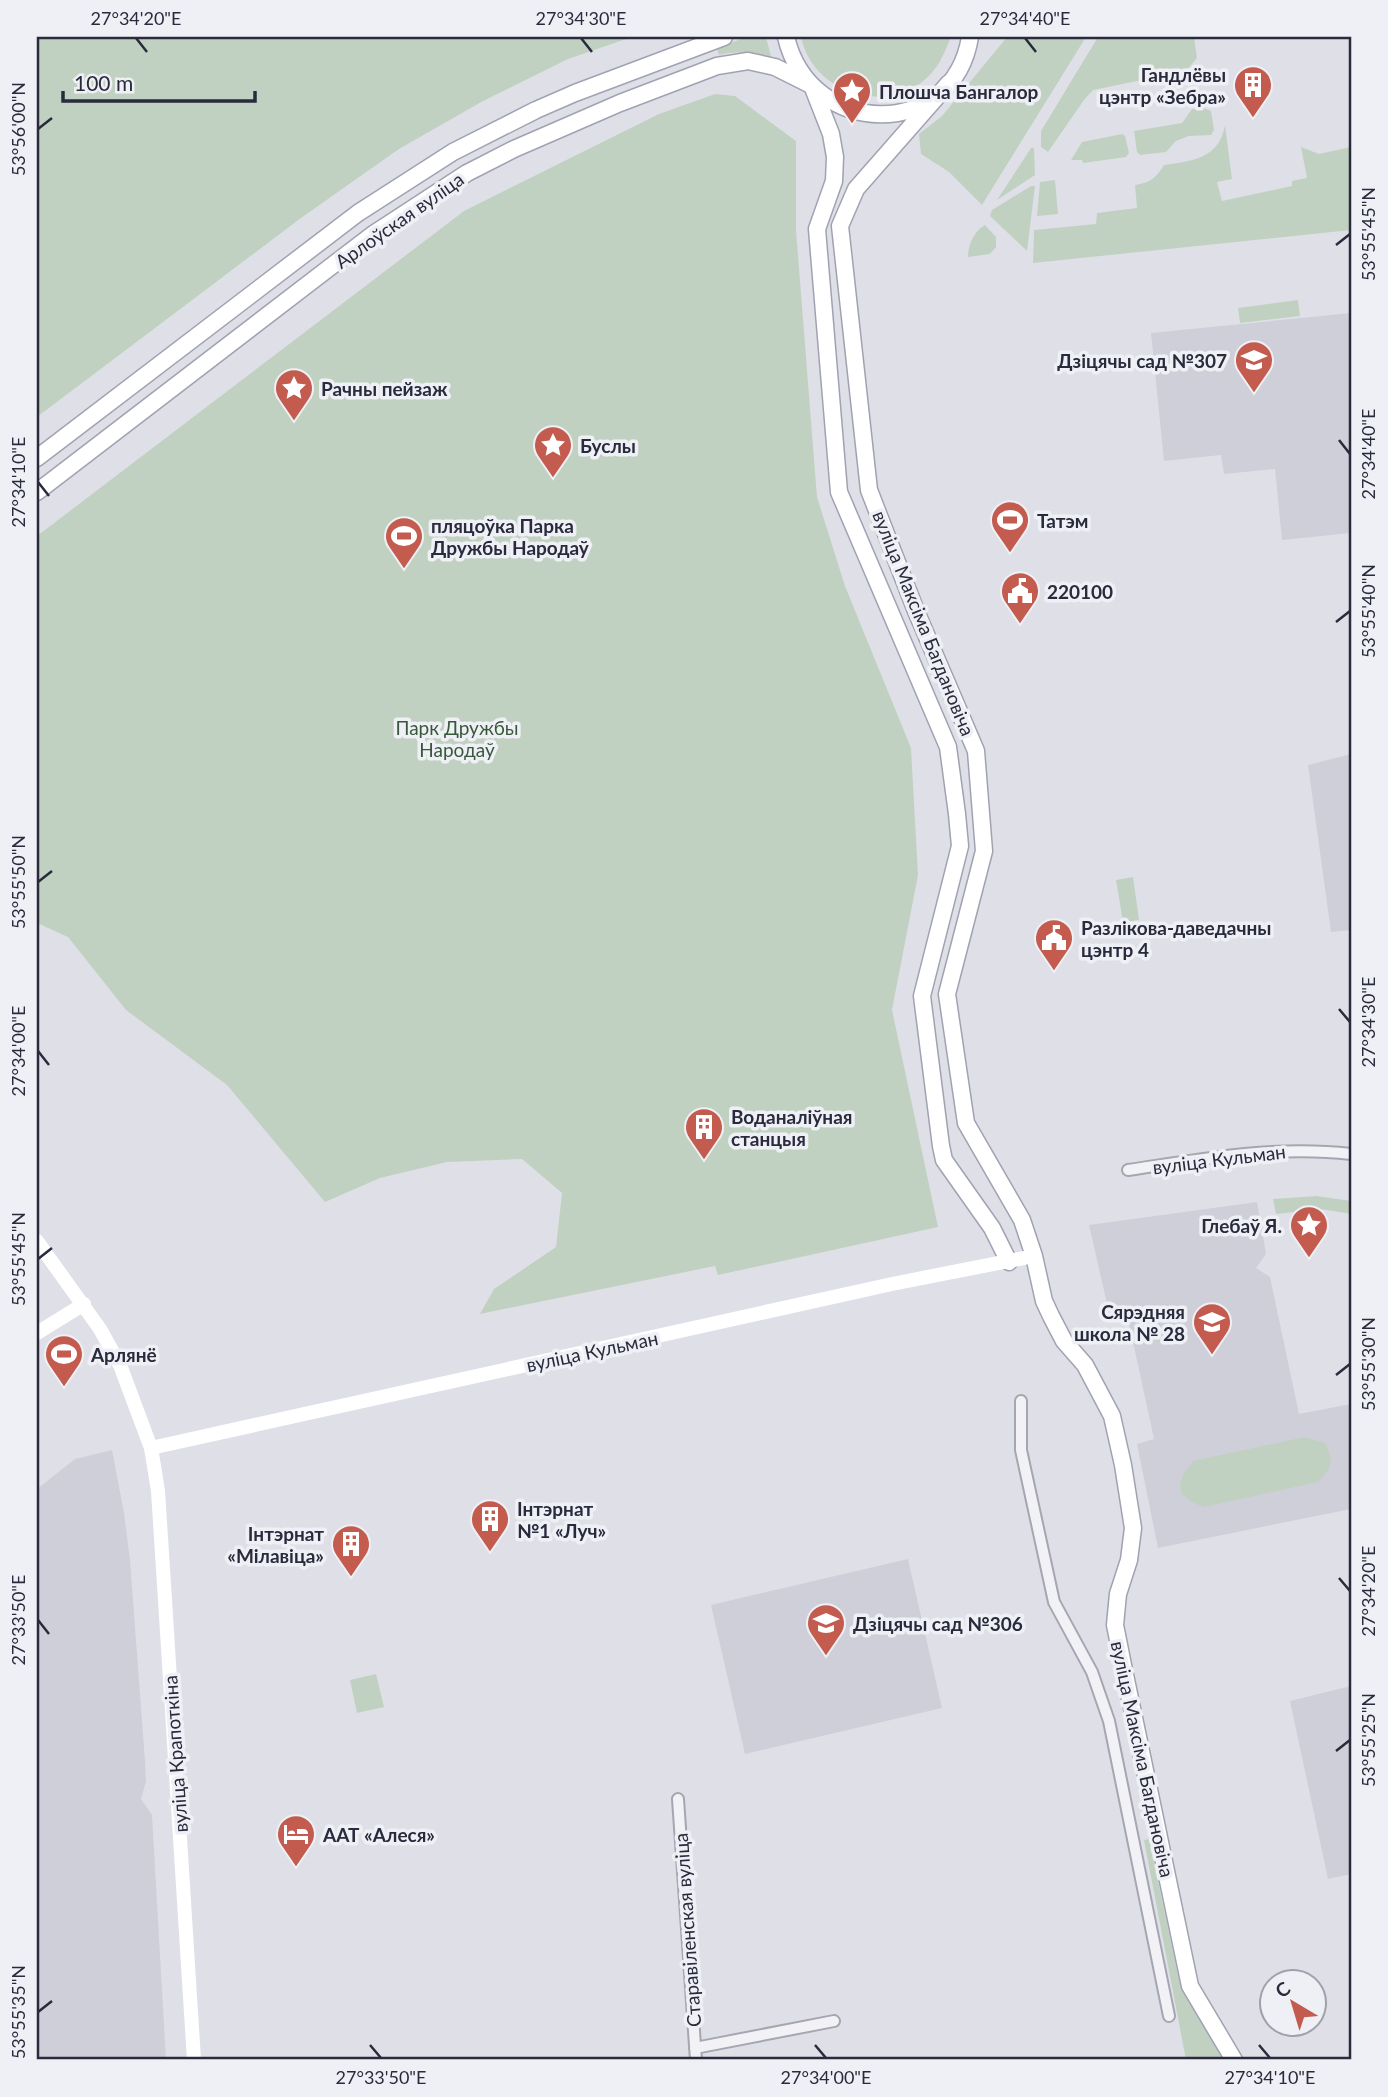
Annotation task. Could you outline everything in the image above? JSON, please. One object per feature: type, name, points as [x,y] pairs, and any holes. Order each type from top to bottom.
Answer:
[{"type":"main road","name":"Арлоўская вуліца","points":[[37,458],[358,213],[453,152],[575,93],[724,37]]},
{"type":"main road","name":"вуліца Максіма Багдановіча","points":[[786,37],[794,61],[811,86],[833,142],[835,157],[834,181],[817,229],[839,492],[948,747],[960,846],[922,996],[941,1146],[944,1160],[992,1228],[1009,1262]]},
{"type":"main road","points":[[965,57],[970,37]]},
{"type":"main road","points":[[949,83],[965,57],[985,37]]},
{"type":"main road","name":"Арлоўская вуліца","points":[[37,492],[372,235],[467,173],[514,149],[608,108],[717,66],[748,61],[775,67],[811,86],[846,110],[876,115],[898,113],[918,106],[949,83]]},
{"type":"main road","name":"вуліца Максіма Багдановіча","points":[[949,83],[856,190],[840,226],[869,490],[916,611],[976,751],[984,851],[947,994],[966,1123],[1021,1220],[1034,1256],[1044,1301],[1051,1316],[1064,1341],[1085,1365],[1112,1416],[1133,1528],[1129,1560],[1118,1594],[1115,1625],[1190,1986],[1234,2060]]},
{"type":"main road","name":"вуліца Крапоткіна","points":[[37,1241],[84,1304],[120,1365],[151,1448],[158,1491],[194,2060]]},
{"type":"main road","name":"вуліца Кульман","points":[[151,1448],[892,1284],[1034,1256]]},
{"type":"main road","points":[[37,1333],[84,1304]]},
{"type":"street","name":"вуліца Кульман","points":[[1128,1170],[1260,1152],[1291,1150],[1351,1154]]},
{"type":"street","name":"вуліца Максіма Багдановіча","points":[[1021,1401],[1021,1450],[1054,1602],[1092,1672],[1103,1700],[1169,2016]]},
{"type":"street","name":"Старавіленская вуліца","points":[[678,1799],[696,2060]]},
{"type":"street","points":[[695,2048],[834,2021]]},
{"type":"shaded area","name":"Дзіцячы сад №307","points":[[1351,313],[1351,533],[1282,540],[1275,469],[1224,474],[1221,455],[1164,461],[1151,333]]},
{"type":"shaded area","points":[[1351,754],[1351,930],[1331,932],[1308,765]]},
{"type":"shaded area","name":"Сярэдняя школа № 28","points":[[1257,1202],[1266,1254],[1256,1268],[1270,1277],[1299,1414],[1351,1404],[1351,1509],[1158,1548],[1137,1444],[1154,1439],[1125,1305],[1108,1308],[1089,1225]]},
{"type":"shaded area","points":[[112,1450],[130,1560],[146,1781],[141,1799],[152,1815],[166,2060],[37,2060],[37,1489],[75,1459]]},
{"type":"shaded area","name":"Дзіцячы сад №306","points":[[908,1559],[942,1708],[745,1754],[711,1605]]},
{"type":"shaded area","points":[[1351,1686],[1351,1874],[1328,1879],[1290,1701]]},
{"type":"green space","points":[[37,37],[632,37],[568,59],[483,101],[399,149],[301,218],[37,417]]},
{"type":"green space","points":[[745,37],[766,37],[772,60],[745,53],[719,55],[717,49]]},
{"type":"green space","name":"Плошча Бангалор","points":[[801,37],[951,37],[940,61],[922,82],[905,91],[886,96],[867,96],[833,83],[818,71]]},
{"type":"green space","points":[[1007,37],[1086,37],[982,205],[949,172],[921,154],[919,134],[942,116]]},
{"type":"green space","points":[[1098,37],[1194,37],[1197,58],[1186,71],[1093,90],[1048,152],[1041,147],[1041,131]]},
{"type":"green space","name":"Парк Дружбы Народаў","points":[[715,94],[735,96],[796,141],[796,230],[817,497],[845,586],[911,748],[918,875],[892,1010],[938,1227],[718,1275],[715,1266],[480,1314],[494,1289],[556,1247],[562,1193],[522,1159],[447,1162],[380,1178],[325,1202],[227,1085],[126,1010],[68,937],[37,923],[37,536],[464,211],[659,114]]},
{"type":"green space","points":[[1204,108],[1211,111],[1214,130],[1211,135],[1189,136],[1176,141],[1166,152],[1140,155],[1137,152],[1134,131],[1182,123],[1192,109]]},
{"type":"green space","points":[[1225,125],[1232,179],[1217,182],[1222,201],[1292,186],[1292,181],[1307,178],[1301,147],[1319,154],[1351,147],[1351,230],[1033,263],[1034,230],[1096,224],[1097,213],[1137,208],[1135,185],[1152,179],[1164,165],[1194,160],[1210,152],[1222,136]]},
{"type":"green space","points":[[1122,134],[1125,136],[1129,153],[1126,157],[1083,163],[1082,160],[1071,160],[1082,142]]},
{"type":"green space","points":[[1031,148],[1034,148],[1035,175],[997,200]]},
{"type":"green space","points":[[1055,180],[1058,214],[1037,216],[1040,182]]},
{"type":"green space","points":[[1035,186],[1027,251],[990,216],[992,210]]},
{"type":"green space","points":[[985,225],[996,237],[996,247],[990,254],[968,257],[972,239]]},
{"type":"green space","points":[[1298,300],[1300,316],[1240,323],[1238,308]]},
{"type":"green space","points":[[1133,877],[1139,920],[1123,922],[1116,880]]},
{"type":"green space","points":[[1317,1196],[1351,1201],[1351,1214],[1321,1209],[1276,1214],[1273,1199]]},
{"type":"green space","points":[[1305,1437],[1325,1443],[1330,1455],[1329,1468],[1318,1482],[1204,1507],[1187,1499],[1180,1489],[1183,1476],[1193,1461]]},
{"type":"green space","points":[[376,1674],[384,1707],[357,1713],[350,1680]]},
{"type":"green space","points":[[1149,1839],[1181,1989],[1225,2060],[1186,2060],[1144,1840]]},
{"type":"place","name":"Гандлёвы цэнтр «Зебра»","points":[[1253,119]]},
{"type":"place","name":"Плошча Бангалор","points":[[852,125]]},
{"type":"place","name":"Дзіцячы сад №307","points":[[1254,394]]},
{"type":"place","name":"Рачны пейзаж","points":[[294,422]]},
{"type":"place","name":"Буслы","points":[[553,479]]},
{"type":"place","name":"Татэм","points":[[1010,554]]},
{"type":"place","name":"пляцоўка Парка Дружбы Народаў","points":[[404,570]]},
{"type":"place","name":"220100","points":[[1020,625]]},
{"type":"place","name":"Разлікова-даведачны цэнтр 4","points":[[1054,972]]},
{"type":"place","name":"Воданаліўная станцыя","points":[[704,1161]]},
{"type":"place","name":"Глебаў Я.","points":[[1309,1259]]},
{"type":"place","name":"Сярэдняя школа № 28","points":[[1212,1356]]},
{"type":"place","name":"Арлянё","points":[[64,1388]]},
{"type":"place","name":"Інтэрнат №1 «Луч»","points":[[490,1553]]},
{"type":"place","name":"Інтэрнат «Мілавіца»","points":[[351,1578]]},
{"type":"place","name":"Дзіцячы сад №306","points":[[826,1657]]},
{"type":"place","name":"ААТ «Алеся»","points":[[296,1868]]}]
